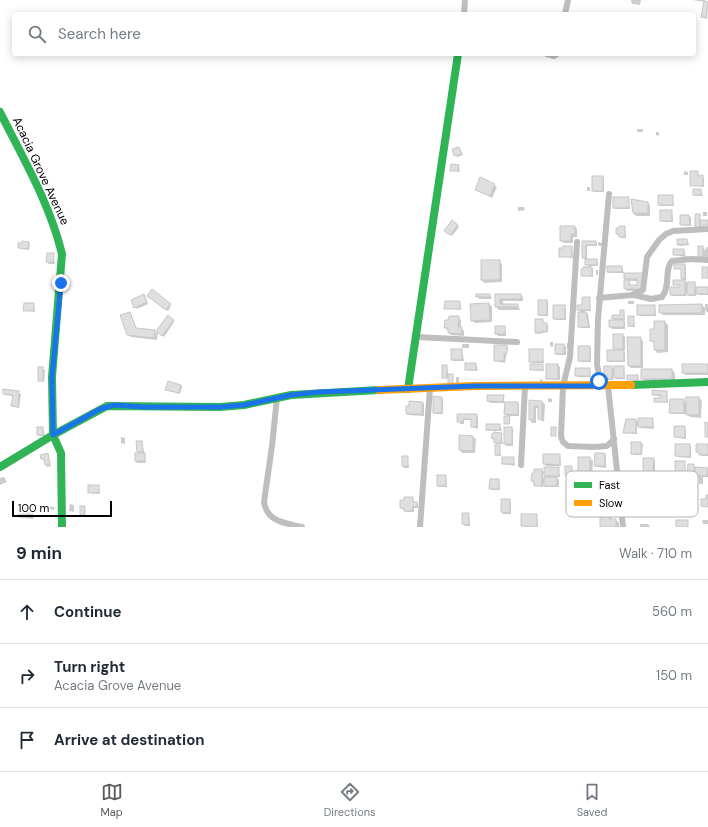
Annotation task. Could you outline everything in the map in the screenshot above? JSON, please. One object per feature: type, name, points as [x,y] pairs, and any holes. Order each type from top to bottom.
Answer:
[{"type":"street","points":[[464,12],[465,0]]},
{"type":"street","points":[[565,12],[568,0]]},
{"type":"street","points":[[408,389],[417,337],[458,56]]},
{"type":"street","name":"Acacia Grove Avenue","points":[[0,112],[41,195],[58,237],[62,254],[61,283],[52,377],[53,435],[61,453],[62,527]]},
{"type":"street","points":[[609,194],[599,298],[597,364],[604,386],[614,439],[617,471]]},
{"type":"street","points":[[632,295],[643,290],[649,252],[666,234],[679,230],[708,228]]},
{"type":"street","points":[[577,242],[570,357],[563,386],[561,437],[565,445],[603,447],[607,446],[614,439]]},
{"type":"street","points":[[599,298],[632,295],[651,299],[662,297],[668,286],[668,266],[671,262],[691,259],[708,260]]},
{"type":"street","points":[[417,337],[517,342]]},
{"type":"street","points":[[0,468],[53,435],[107,406],[220,407],[244,405],[277,398],[319,392],[430,388],[604,386],[708,382]]},
{"type":"street","points":[[521,465],[525,386]]},
{"type":"street","points":[[420,527],[430,388]]},
{"type":"street","points":[[277,398],[265,507],[266,511],[275,519],[302,527]]},
{"type":"street","points":[[622,517],[623,527]]},
{"type":"building","points":[[704,1],[708,2],[706,18],[701,17]]},
{"type":"building","points":[[459,147],[462,154],[454,156],[452,149]]},
{"type":"building","points":[[451,164],[459,165],[458,171],[450,171]]},
{"type":"building","points":[[690,171],[698,171],[698,176],[703,175],[703,186],[690,186]]},
{"type":"building","points":[[592,176],[603,176],[603,191],[592,191]]},
{"type":"building","points":[[480,177],[495,184],[490,196],[475,190]]},
{"type":"building","points":[[693,189],[701,189],[701,195],[693,195]]},
{"type":"building","points":[[658,195],[673,195],[673,205],[658,205]]},
{"type":"building","points":[[613,197],[629,197],[629,208],[613,208]]},
{"type":"building","points":[[631,199],[648,202],[648,213],[633,213]]},
{"type":"building","points":[[660,210],[672,210],[672,221],[660,221]]},
{"type":"building","points":[[695,214],[700,214],[700,227],[695,227]]},
{"type":"building","points":[[680,215],[689,215],[690,225],[680,225]]},
{"type":"building","points":[[452,220],[458,225],[450,235],[444,231]]},
{"type":"building","points":[[700,220],[708,220],[708,226],[704,224],[704,227],[700,227]]},
{"type":"building","points":[[560,226],[575,226],[575,234],[571,234],[571,241],[560,241]]},
{"type":"building","points":[[619,226],[625,226],[625,237],[619,237],[619,234],[616,234],[616,228],[619,228]]},
{"type":"building","points":[[677,239],[687,239],[688,244],[677,245]]},
{"type":"building","points":[[22,241],[29,242],[28,249],[18,248],[18,243],[22,243]]},
{"type":"building","points":[[582,241],[596,241],[596,245],[586,245],[586,258],[582,258]]},
{"type":"building","points":[[563,246],[572,246],[572,257],[559,257],[559,248],[563,248]]},
{"type":"building","points":[[698,246],[703,246],[703,257],[698,257]]},
{"type":"building","points":[[673,249],[684,249],[684,255],[673,255]]},
{"type":"building","points":[[47,253],[54,253],[53,263],[46,262]]},
{"type":"building","points":[[585,259],[597,259],[597,265],[585,265]]},
{"type":"building","points":[[481,260],[500,260],[500,280],[481,280]]},
{"type":"building","points":[[674,264],[685,264],[685,279],[681,279],[681,269],[674,269]]},
{"type":"building","points":[[607,266],[622,266],[622,272],[607,272]]},
{"type":"building","points":[[583,267],[592,267],[592,276],[581,276],[581,269],[583,269]]},
{"type":"building","points":[[702,267],[708,267],[708,278],[702,278]]},
{"type":"building","points":[[624,273],[643,273],[643,289],[624,289],[624,280],[629,280],[629,285],[637,285],[637,279],[624,279]]},
{"type":"building","points":[[673,280],[685,280],[685,295],[670,295],[670,287],[680,287],[680,285],[673,285]]},
{"type":"building","points":[[687,282],[695,282],[695,295],[687,295]]},
{"type":"building","points":[[696,287],[708,287],[708,294],[696,294]]},
{"type":"building","points":[[152,289],[171,304],[166,310],[147,296]]},
{"type":"building","points":[[144,294],[147,302],[134,308],[131,300]]},
{"type":"building","points":[[476,294],[490,294],[490,297],[476,297]]},
{"type":"building","points":[[495,294],[521,294],[521,299],[500,299],[500,304],[518,304],[518,307],[495,307]]},
{"type":"building","points":[[582,297],[590,297],[590,310],[577,310],[577,305],[582,305]]},
{"type":"building","points":[[538,300],[547,300],[547,315],[538,315]]},
{"type":"building","points":[[445,301],[460,301],[460,309],[444,309]]},
{"type":"building","points":[[24,303],[34,303],[34,311],[23,311]]},
{"type":"building","points":[[489,303],[490,320],[471,321],[470,304]]},
{"type":"building","points":[[702,304],[702,313],[659,313],[659,305]]},
{"type":"building","points":[[553,305],[565,305],[565,319],[553,319]]},
{"type":"building","points":[[637,305],[655,305],[655,315],[637,315]]},
{"type":"building","points":[[620,310],[624,310],[624,319],[612,319],[612,315],[620,315]]},
{"type":"building","points":[[130,312],[136,328],[155,330],[154,338],[127,335],[120,315]]},
{"type":"building","points":[[578,312],[586,312],[589,327],[578,327]]},
{"type":"building","points":[[168,315],[174,320],[162,336],[156,331]]},
{"type":"building","points":[[449,316],[459,316],[458,327],[462,327],[462,334],[448,333],[448,328],[444,328],[445,320],[448,320]]},
{"type":"building","points":[[628,316],[634,316],[634,326],[628,326]]},
{"type":"building","points":[[535,319],[543,319],[543,323],[547,323],[547,331],[535,333]]},
{"type":"building","points":[[609,320],[624,320],[624,327],[609,327]]},
{"type":"building","points":[[654,321],[665,321],[665,350],[654,350],[654,341],[650,341],[650,329],[654,329]]},
{"type":"building","points":[[495,326],[505,326],[505,334],[495,334]]},
{"type":"building","points":[[613,334],[623,334],[623,349],[613,349]]},
{"type":"building","points":[[627,337],[641,337],[641,366],[628,366]]},
{"type":"building","points":[[555,344],[564,344],[564,354],[555,354]]},
{"type":"building","points":[[494,345],[507,345],[507,354],[504,354],[504,361],[494,361]]},
{"type":"building","points":[[578,346],[590,346],[590,361],[578,361]]},
{"type":"building","points":[[451,349],[462,349],[462,360],[451,360]]},
{"type":"building","points":[[529,349],[543,349],[543,362],[529,362]]},
{"type":"building","points":[[607,350],[624,350],[624,361],[607,361]]},
{"type":"building","points":[[465,363],[476,363],[476,370],[465,370]]},
{"type":"building","points":[[530,364],[543,364],[543,370],[530,370]]},
{"type":"building","points":[[546,364],[558,364],[558,379],[546,379]]},
{"type":"building","points":[[682,364],[708,364],[708,373],[682,373]]},
{"type":"building","points":[[442,365],[447,365],[447,378],[442,378]]},
{"type":"building","points":[[604,366],[612,366],[612,379],[604,379]]},
{"type":"building","points":[[614,366],[624,366],[624,378],[614,378]]},
{"type":"building","points":[[38,367],[43,367],[43,381],[38,381]]},
{"type":"building","points":[[575,368],[590,368],[590,376],[575,376]]},
{"type":"building","points":[[641,369],[672,369],[672,379],[641,379]]},
{"type":"building","points":[[448,374],[453,374],[453,383],[448,383]]},
{"type":"building","points":[[627,375],[638,375],[638,380],[627,380]]},
{"type":"building","points":[[168,381],[181,385],[179,393],[165,390]]},
{"type":"building","points":[[3,389],[19,391],[18,407],[11,406],[13,395],[3,394]]},
{"type":"building","points":[[652,390],[667,391],[667,402],[654,402],[654,398],[661,398],[661,395],[652,395]]},
{"type":"building","points":[[487,395],[504,395],[503,402],[487,401]]},
{"type":"building","points":[[433,396],[442,397],[442,413],[433,413]]},
{"type":"building","points":[[686,397],[699,397],[699,415],[686,415]]},
{"type":"building","points":[[670,399],[684,399],[684,413],[669,413]]},
{"type":"building","points":[[529,400],[542,401],[542,420],[538,419],[538,406],[534,406],[534,420],[529,420]]},
{"type":"building","points":[[409,401],[423,402],[422,414],[406,414],[406,406],[409,406]]},
{"type":"building","points":[[505,402],[518,402],[518,415],[504,414]]},
{"type":"building","points":[[457,414],[477,414],[476,427],[471,427],[471,419],[463,419],[463,422],[457,422]]},
{"type":"building","points":[[504,416],[510,416],[509,424],[504,424]]},
{"type":"building","points":[[638,418],[653,418],[653,427],[638,427]]},
{"type":"building","points":[[626,419],[636,419],[636,433],[623,433]]},
{"type":"building","points":[[705,422],[708,423],[708,437],[705,437]]},
{"type":"building","points":[[486,424],[500,424],[500,430],[486,430]]},
{"type":"building","points":[[674,426],[685,426],[685,438],[674,437]]},
{"type":"building","points":[[37,427],[43,427],[43,435],[37,435]]},
{"type":"building","points":[[504,427],[512,427],[512,444],[504,444]]},
{"type":"building","points":[[551,427],[556,427],[556,436],[551,436]]},
{"type":"building","points":[[494,432],[502,433],[501,443],[494,443],[494,438],[491,438]]},
{"type":"building","points":[[459,435],[473,436],[473,451],[459,450]]},
{"type":"building","points":[[136,441],[142,441],[143,452],[137,452]]},
{"type":"building","points":[[631,442],[641,442],[641,454],[631,454]]},
{"type":"building","points":[[675,444],[690,444],[690,457],[675,456]]},
{"type":"building","points":[[696,444],[708,444],[708,455],[699,455],[699,452],[696,452]]},
{"type":"building","points":[[495,445],[500,445],[500,455],[495,455]]},
{"type":"building","points":[[48,453],[50,465],[45,465],[44,459],[41,459],[40,455]]},
{"type":"building","points":[[135,453],[145,453],[145,461],[135,461]]},
{"type":"building","points":[[595,453],[605,453],[605,466],[594,466]]},
{"type":"building","points":[[543,454],[560,454],[560,465],[543,464]]},
{"type":"building","points":[[402,456],[408,456],[408,467],[402,466]]},
{"type":"building","points":[[502,457],[514,457],[514,464],[502,464]]},
{"type":"building","points":[[578,457],[590,457],[590,471],[578,471]]},
{"type":"building","points":[[643,458],[654,458],[653,471],[643,471]]},
{"type":"building","points":[[675,461],[685,461],[685,471],[675,471]]},
{"type":"building","points":[[688,464],[694,464],[694,471],[687,471]]},
{"type":"building","points":[[565,466],[572,466],[572,471],[566,471],[565,475]]},
{"type":"building","points":[[544,467],[559,467],[559,476],[544,476]]},
{"type":"building","points":[[695,467],[708,468],[707,476],[698,476],[698,471],[695,471]]},
{"type":"building","points":[[534,469],[542,469],[542,486],[534,486],[534,481],[531,481]]},
{"type":"building","points":[[437,475],[446,475],[446,486],[437,486]]},
{"type":"building","points":[[544,477],[557,477],[557,486],[544,486]]},
{"type":"building","points":[[490,479],[499,479],[499,489],[489,489]]},
{"type":"building","points":[[88,485],[99,485],[99,493],[88,493]]},
{"type":"building","points":[[706,495],[708,495],[708,507],[701,506],[701,499],[706,499]]},
{"type":"building","points":[[404,497],[413,497],[413,502],[417,502],[417,507],[413,506],[413,511],[404,511],[404,508],[400,508],[400,500],[404,500]]},
{"type":"building","points":[[501,499],[510,499],[510,513],[501,512]]},
{"type":"building","points":[[80,506],[85,506],[85,515],[80,515]]},
{"type":"building","points":[[19,508],[33,509],[32,518],[18,517]]},
{"type":"building","points":[[462,513],[469,513],[469,525],[462,524]]},
{"type":"building","points":[[521,514],[537,514],[537,527],[521,526]]},
{"type":"building","points":[[600,517],[616,519],[616,527],[600,527]]},
{"type":"building","points":[[676,520],[688,520],[688,527],[676,527]]},
{"type":"traffic: fast","points":[[408,389],[458,56]]},
{"type":"traffic: fast","points":[[0,112],[43,199],[57,235],[62,254],[52,377],[53,435],[61,453],[62,527]]},
{"type":"traffic: fast","points":[[631,385],[708,382]]},
{"type":"traffic: fast","points":[[0,467],[53,435],[107,406],[220,407],[244,405],[291,395],[379,390]]},
{"type":"traffic: slow","points":[[379,390],[475,386],[631,385]]},
{"type":"route","points":[[61,283],[52,377],[53,435],[100,409],[114,405],[144,407],[220,407],[244,405],[291,395],[319,392],[475,386],[601,386],[599,381]]}]
